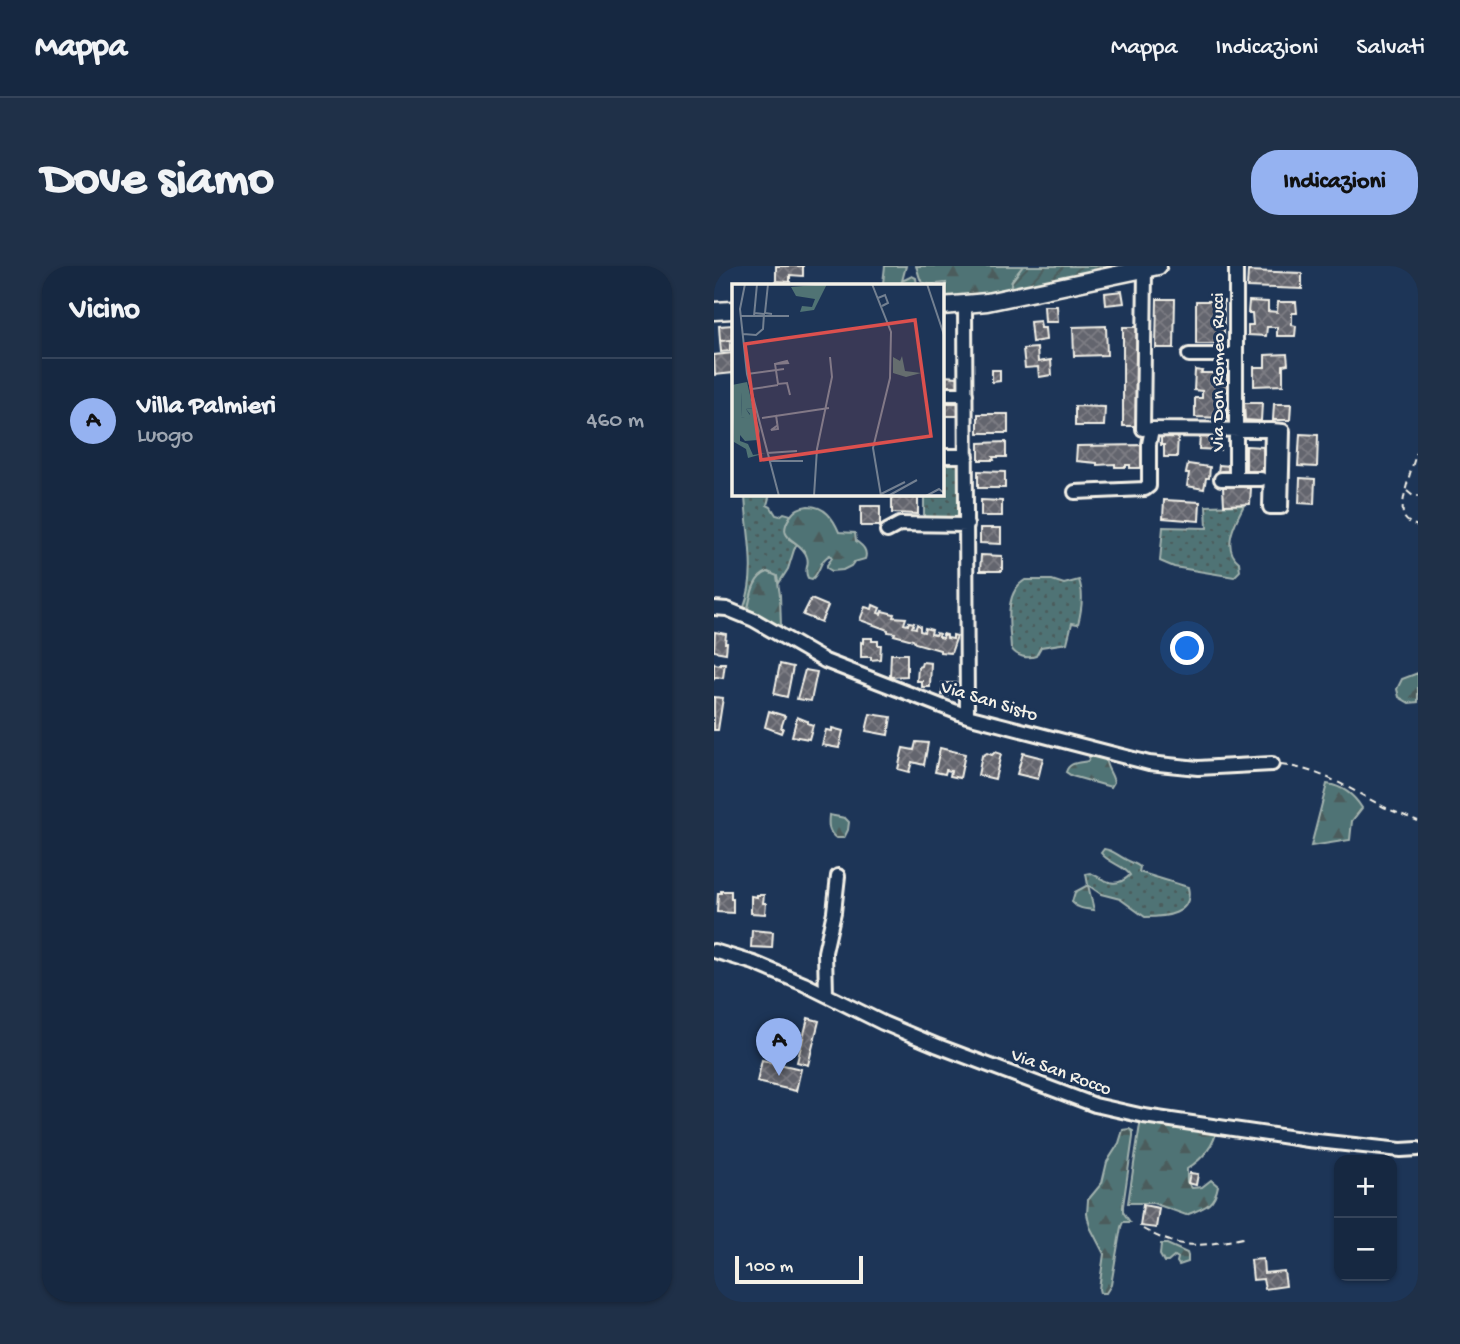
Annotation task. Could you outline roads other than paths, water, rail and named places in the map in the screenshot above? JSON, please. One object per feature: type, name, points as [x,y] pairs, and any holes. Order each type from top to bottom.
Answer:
[{"type":"main road","points":[[943,306],[987,302],[1152,267]]},
{"type":"main road","points":[[714,310],[732,310]]},
{"type":"street","name":"Via Don Romeo Rucci","points":[[1236,266],[1236,479]]},
{"type":"street","points":[[1143,429],[1152,267]]},
{"type":"street","points":[[965,304],[967,716]]},
{"type":"street","points":[[1189,355],[1236,355]]},
{"type":"street","points":[[943,394],[966,394]]},
{"type":"street","points":[[1075,492],[1145,489],[1149,486],[1149,444],[1152,429],[1272,430],[1283,431],[1281,507],[1270,507],[1272,430]]},
{"type":"street","points":[[943,456],[967,456]]},
{"type":"street","points":[[1221,479],[1261,479]]},
{"type":"street","points":[[887,531],[900,524],[967,525]]},
{"type":"street","name":"Via San Sisto","points":[[714,608],[727,609],[754,620],[825,661],[967,716],[1149,763],[1198,768],[1272,764]]},
{"type":"street","points":[[826,995],[825,952],[834,912],[838,876]]},
{"type":"street","name":"Via San Rocco","points":[[714,951],[754,963],[894,1028],[1095,1105],[1143,1116],[1308,1140],[1401,1150],[1418,1149]]},
{"type":"place","name":"Villa Palmieri","points":[[779,1076]]}]
